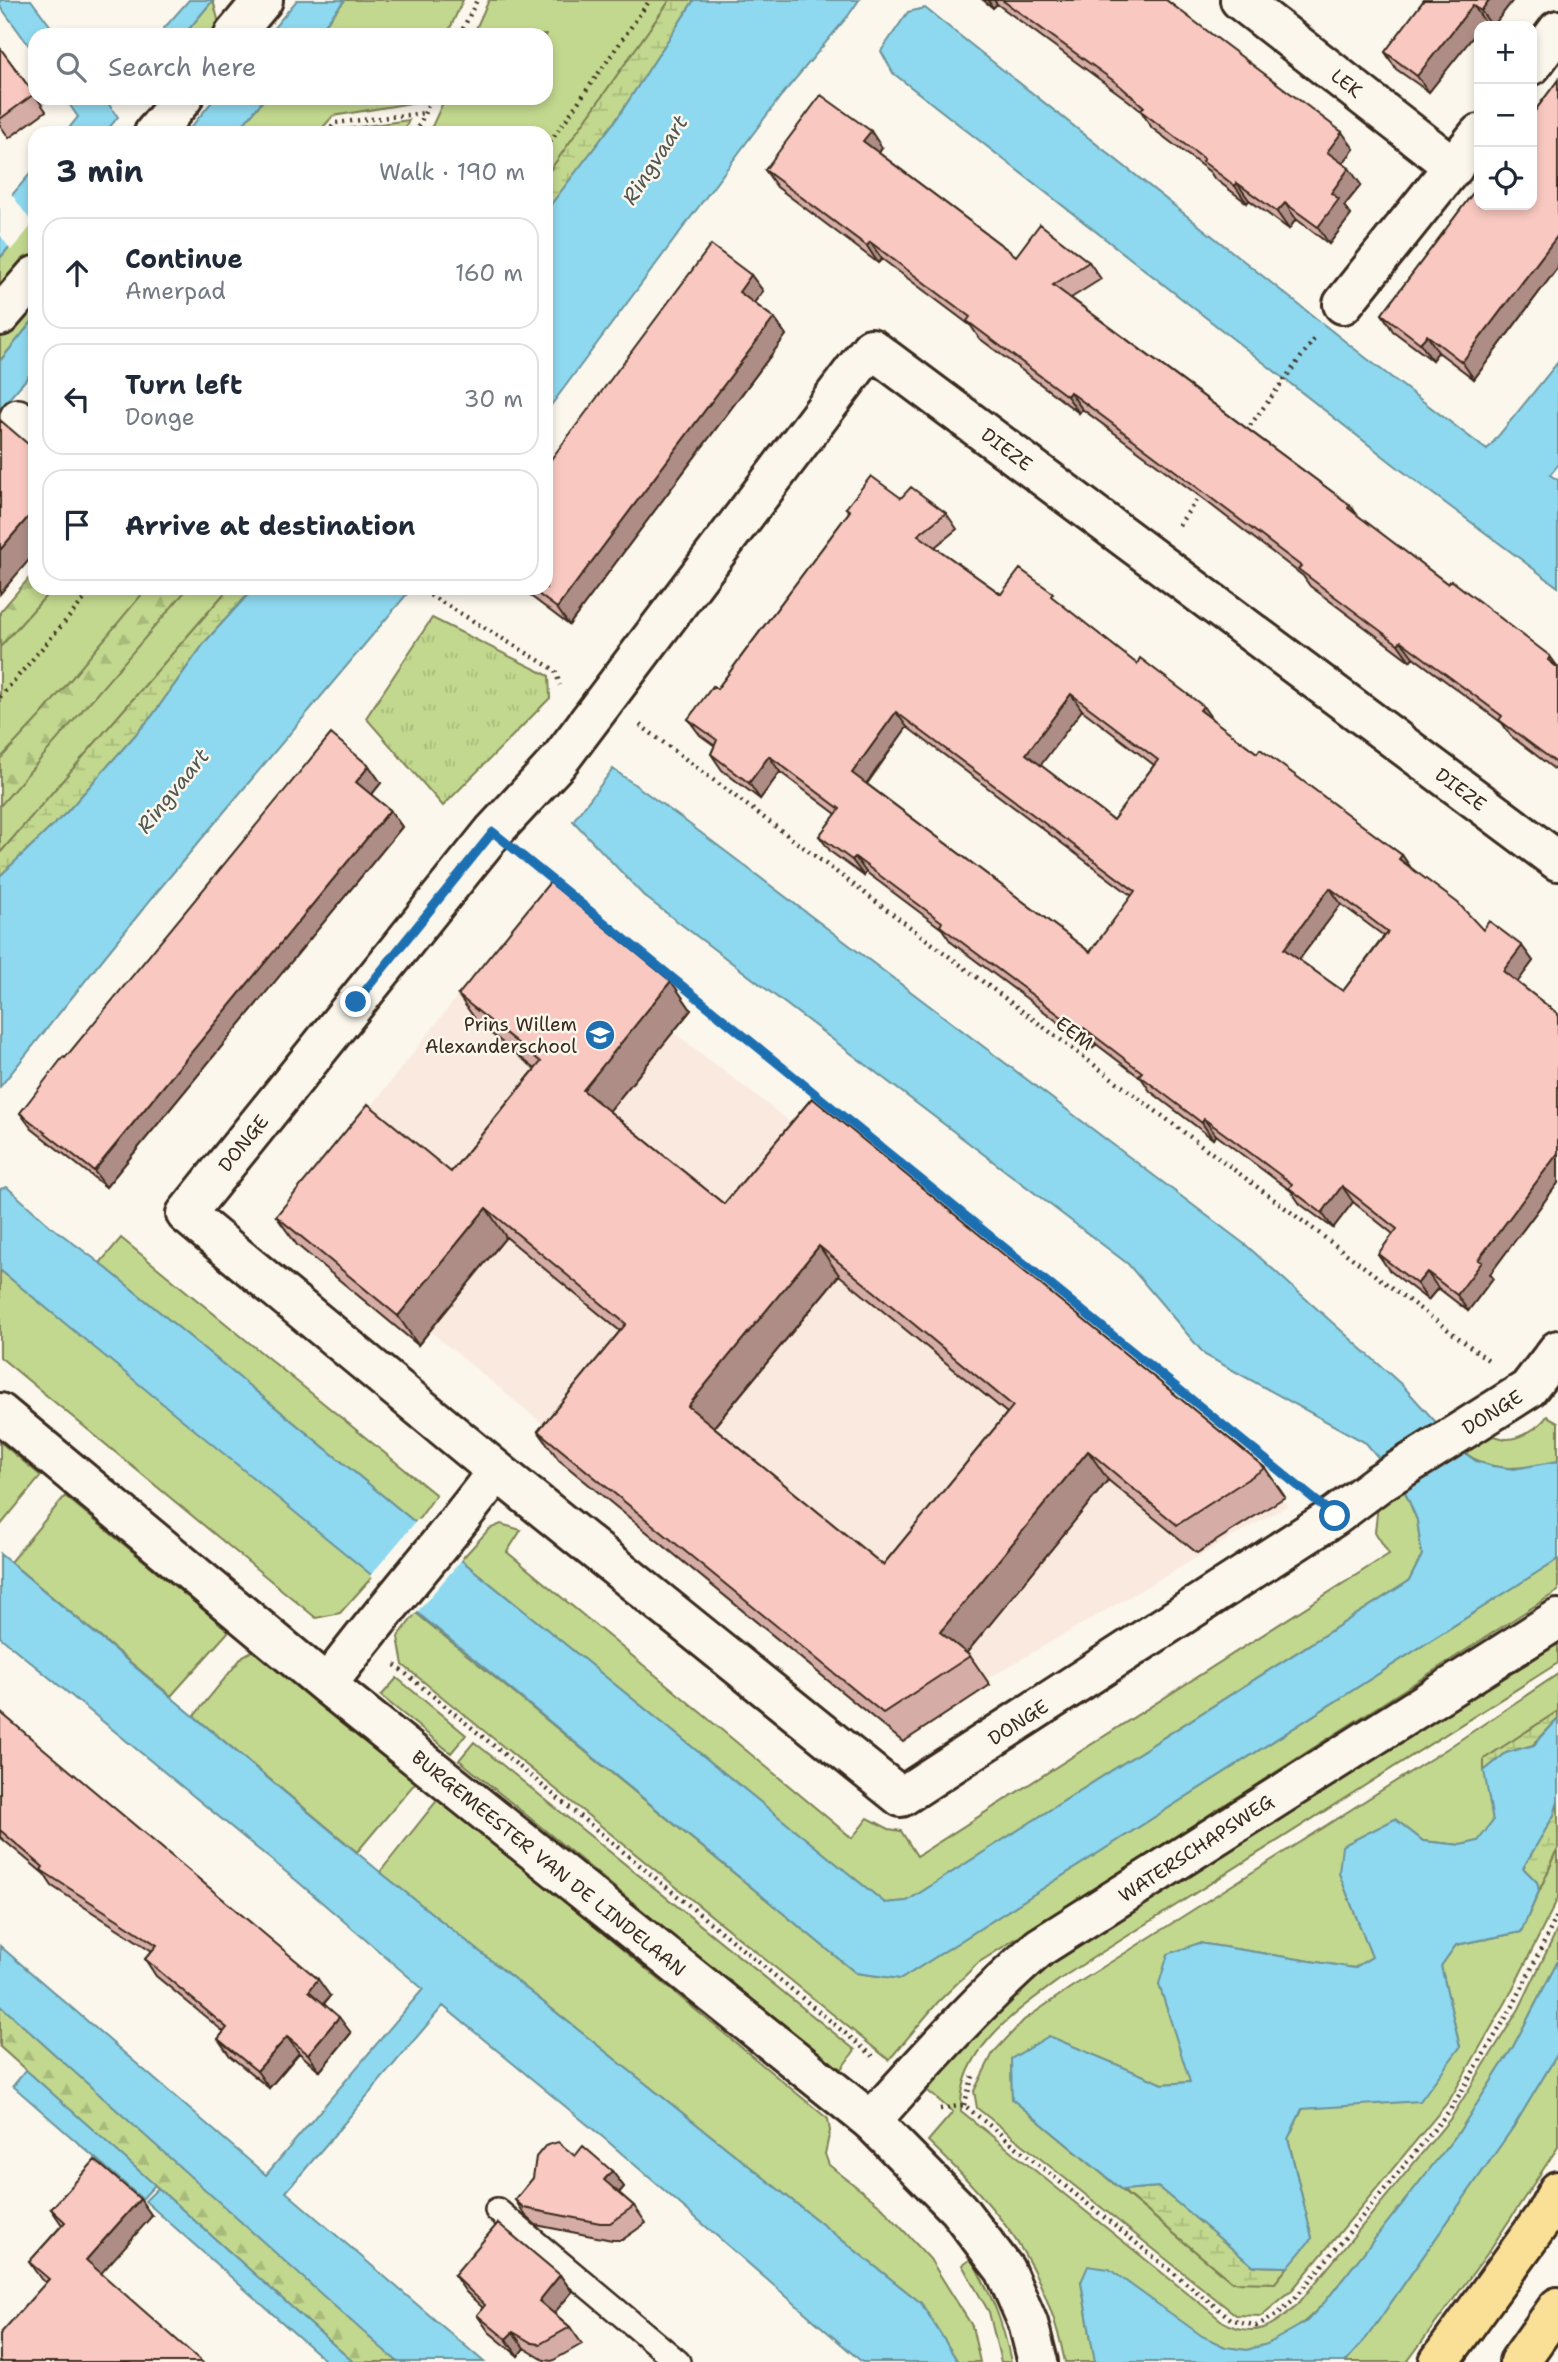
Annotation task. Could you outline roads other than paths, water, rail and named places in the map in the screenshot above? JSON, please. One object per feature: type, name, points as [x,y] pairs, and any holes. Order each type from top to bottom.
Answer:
[{"type":"main road","points":[[1439,2362],[1544,2217],[1558,2191]]},
{"type":"main road","points":[[1519,2362],[1558,2307]]},
{"type":"street","points":[[240,28],[263,0]]},
{"type":"street","name":"LEK","points":[[1240,0],[1454,167]]},
{"type":"street","points":[[1537,58],[1558,30]]},
{"type":"street","points":[[160,126],[177,105]]},
{"type":"street","points":[[1343,304],[1474,141]]},
{"type":"street","points":[[0,316],[28,284]]},
{"type":"street","name":"DIEZE","points":[[558,762],[871,348],[1558,861]]},
{"type":"street","name":"DONGE","points":[[558,762],[493,832],[186,1214],[497,1471],[901,1797],[1335,1516],[1379,1483],[1528,1389],[1558,1350]]},
{"type":"street","name":"BURGEMEESTER VAN DE LINDELAAN","points":[[0,1413],[327,1685],[871,2122],[958,2209],[1005,2270],[1028,2323],[1038,2362]]},
{"type":"street","points":[[327,1685],[374,1624],[455,1528],[497,1471]]},
{"type":"street","name":"WATERSCHAPSWEG","points":[[871,2122],[956,2027],[1040,1947],[1558,1619]]},
{"type":"lane","points":[[497,2210],[678,2362]]},
{"type":"water","points":[[0,0],[31,0],[52,28],[28,28],[28,44],[0,6]]},
{"type":"water","points":[[189,0],[213,0],[190,28],[164,28]]},
{"type":"water","points":[[297,0],[345,0],[322,28],[274,28]]},
{"type":"water","name":"Ringvaart","points":[[694,0],[859,0],[781,96],[553,403],[553,202],[618,117]]},
{"type":"water","points":[[925,8],[1366,358],[1487,450],[1558,362],[1558,465],[1550,475],[1558,480],[1558,587],[1401,470],[893,73],[881,51],[908,12]]},
{"type":"water","points":[[70,105],[109,105],[118,117],[111,126],[71,126],[78,117]]},
{"type":"water","points":[[209,105],[259,105],[242,126],[192,126]]},
{"type":"water","points":[[28,176],[28,224],[0,258],[0,209]]},
{"type":"water","points":[[28,327],[28,377],[0,409],[0,361]]},
{"type":"water","name":"Ringvaart","points":[[248,595],[406,595],[151,899],[0,1087],[0,876],[67,812],[152,716],[206,641]]},
{"type":"water","points":[[613,769],[1247,1246],[1403,1386],[1462,1451],[1476,1461],[1514,1469],[1558,1461],[1558,1559],[901,1979],[856,1973],[0,1270],[0,1189],[7,1187],[49,1225],[100,1263],[885,1903],[907,1901],[1409,1581],[1422,1555],[1417,1520],[1403,1487],[1366,1443],[1205,1355],[1128,1264],[644,896],[573,821]]},
{"type":"water","points":[[0,1554],[380,1872],[921,2303],[958,2362],[862,2362],[605,2139],[443,2006],[286,2192],[484,2362],[398,2362],[379,2346],[0,2005],[0,1946],[266,2175],[423,1989],[297,1881],[0,1637]]},
{"type":"water","points":[[1558,1719],[1558,1801],[1554,1815],[1523,1868],[1537,1882],[1539,1891],[1521,1932],[1456,1945],[1441,1966],[1460,2047],[1420,2101],[1302,2109],[1288,2139],[1312,2238],[1288,2267],[1253,2266],[1158,2187],[1122,2190],[1012,2099],[1011,2059],[1049,2036],[1163,2084],[1190,2082],[1159,1984],[1168,1954],[1199,1943],[1354,1968],[1372,1957],[1339,1873],[1342,1846],[1395,1819],[1423,1841],[1461,1845],[1478,1841],[1493,1821],[1484,1771],[1506,1753],[1534,1745]]},
{"type":"water","points":[[1558,1961],[1558,2053],[1514,2126],[1367,2337],[1345,2362],[1095,2362],[1081,2282],[1088,2266],[1109,2269],[1202,2336],[1225,2347],[1247,2350],[1267,2344],[1306,2322],[1324,2303],[1459,2132],[1513,2047]]},
{"type":"water","points":[[26,2070],[155,2185],[142,2199],[13,2086]]},
{"type":"water","points":[[158,2188],[353,2362],[327,2362],[145,2201]]},
{"type":"place","name":"Prins Willem Alexanderschool","points":[[600,1035]]}]
